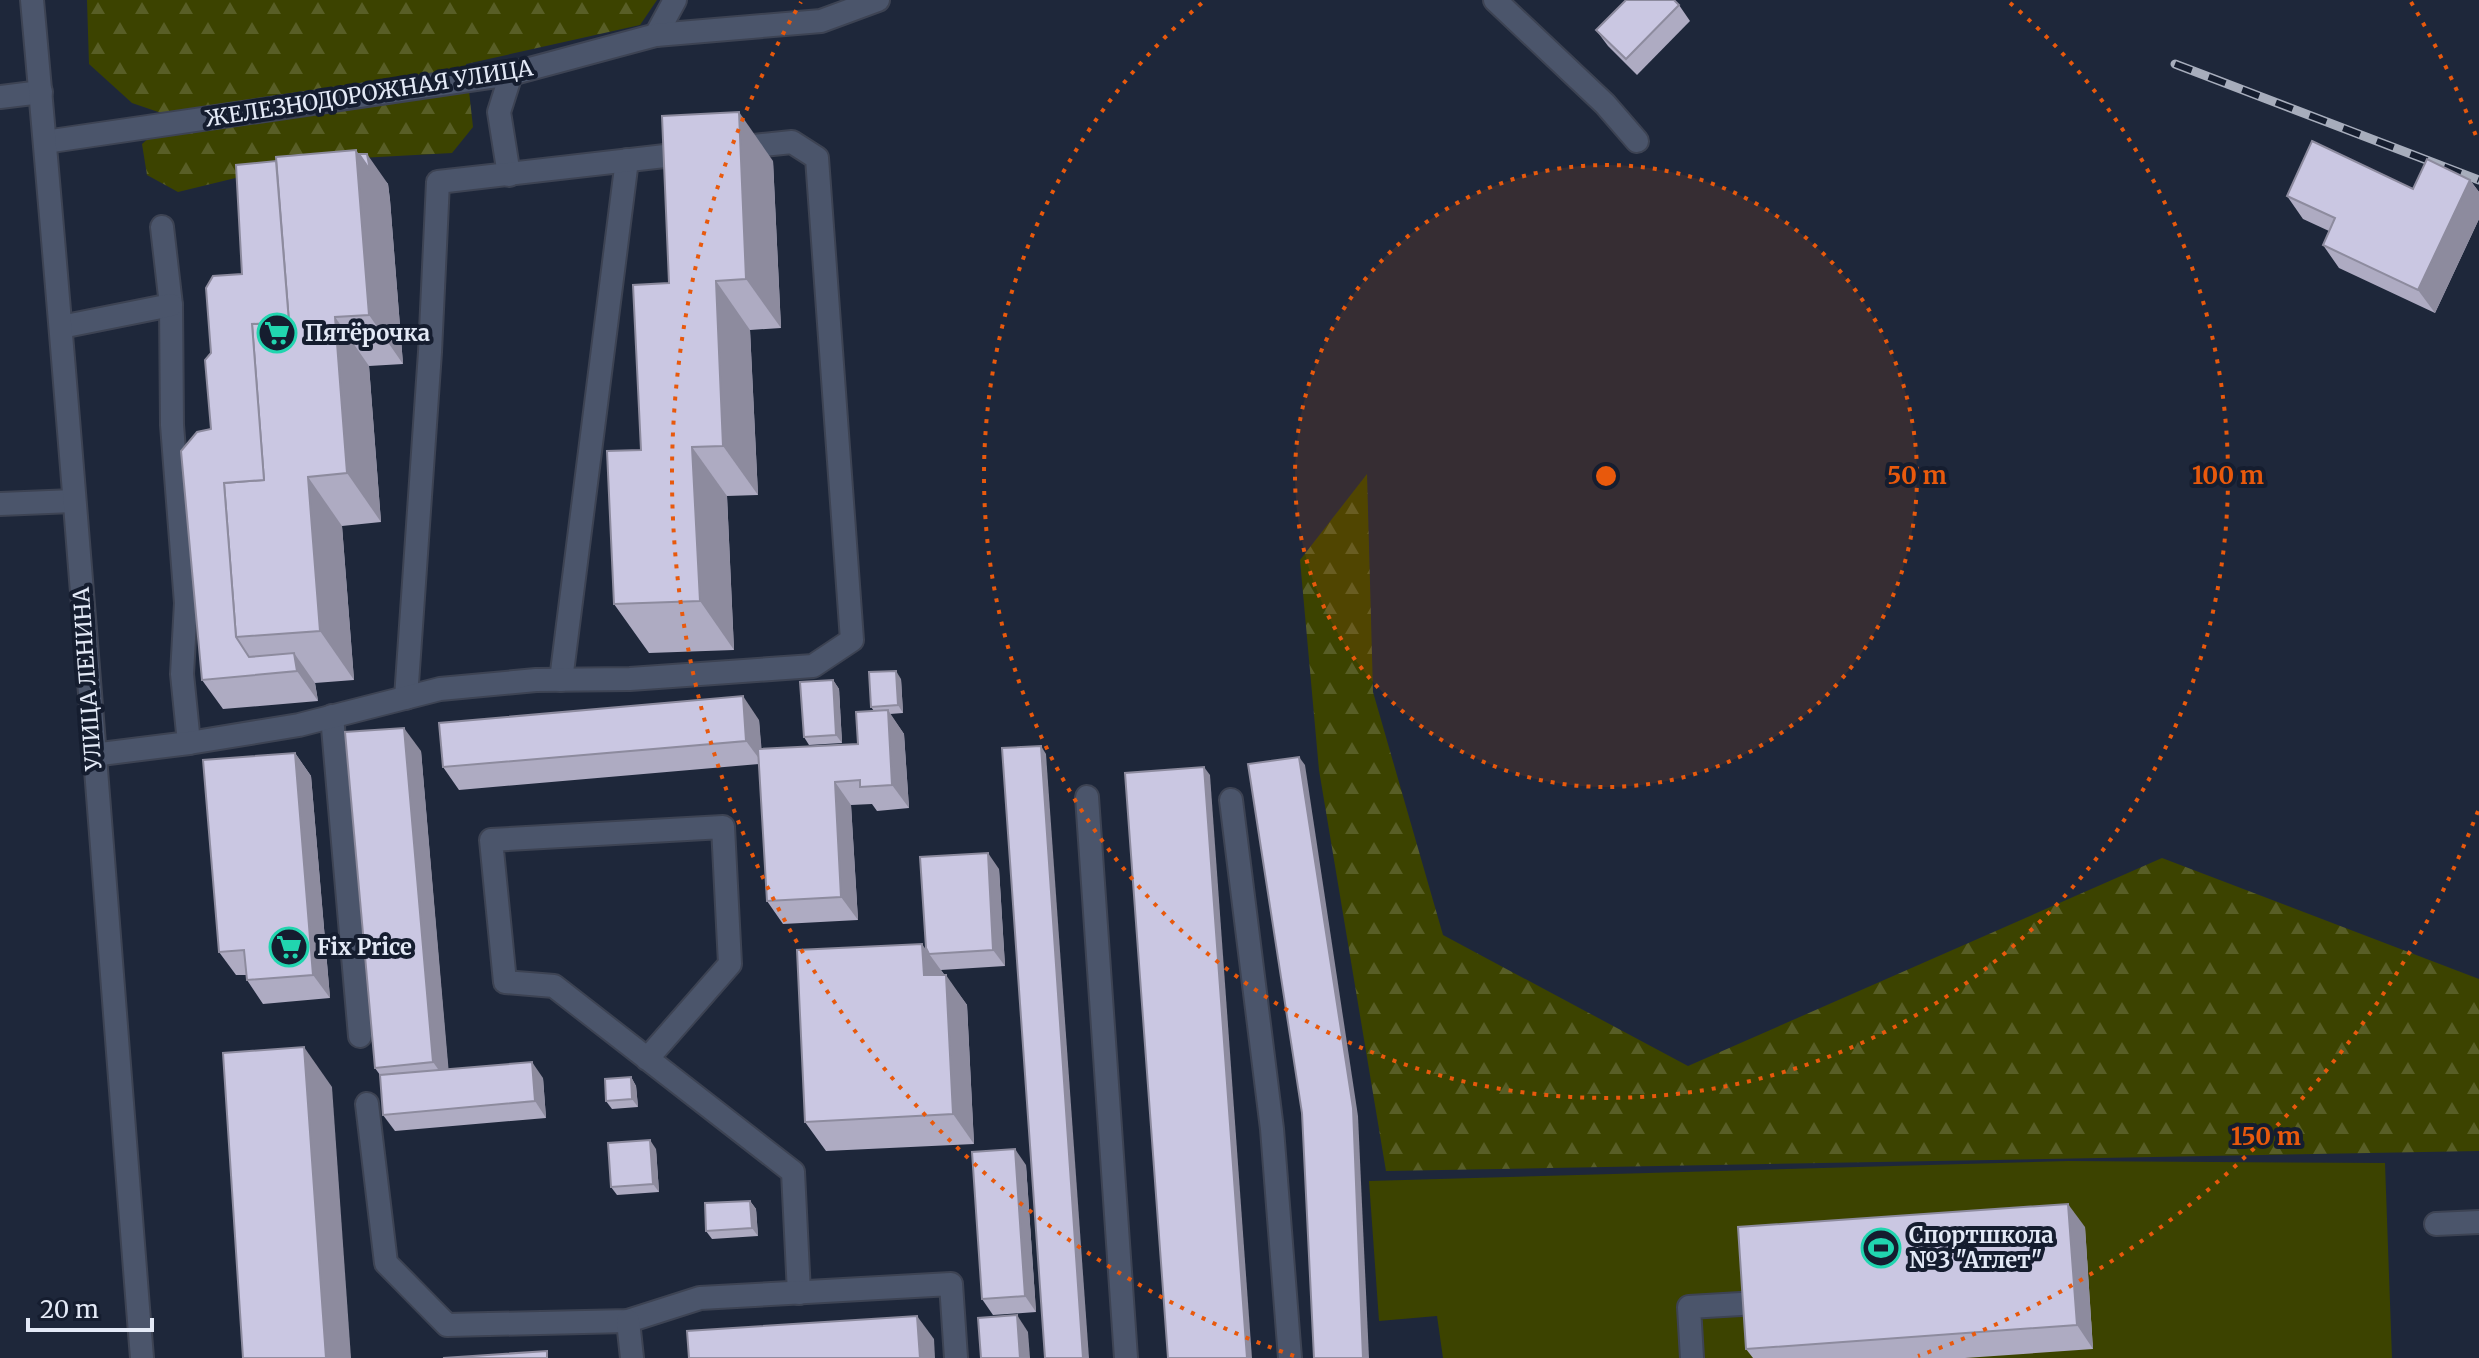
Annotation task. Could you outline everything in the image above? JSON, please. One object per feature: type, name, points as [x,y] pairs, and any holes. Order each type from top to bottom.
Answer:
[{"type":"street","name":"УЛИЦА ЛЕНИНА","points":[[32,0],[61,327],[142,1358]]},
{"type":"street","points":[[656,35],[675,0]]},
{"type":"street","name":"ЖЕЛЕЗНОДОРОЖНАЯ УЛИЦА","points":[[45,142],[511,74],[656,35],[821,21],[878,0]]},
{"type":"street","points":[[1495,0],[1605,104],[1637,141]]},
{"type":"street","points":[[509,175],[499,112],[511,74]]},
{"type":"street","points":[[0,97],[41,92]]},
{"type":"street","points":[[93,755],[299,725],[332,716],[406,698],[440,689],[536,680],[630,679],[813,666],[852,640],[817,158],[792,142],[438,182],[430,352],[406,698]]},
{"type":"street","points":[[561,680],[627,160]]},
{"type":"street","points":[[162,227],[171,305],[172,425],[186,603],[182,674],[189,743]]},
{"type":"street","points":[[61,327],[171,305]]},
{"type":"street","points":[[0,504],[73,501]]},
{"type":"street","points":[[332,716],[360,1036]]},
{"type":"street","points":[[1087,797],[1126,1358]]},
{"type":"street","points":[[1231,800],[1272,1129],[1290,1358]]},
{"type":"street","points":[[647,1059],[730,964],[723,827],[491,840],[505,982],[554,986],[647,1059],[793,1172],[799,1293]]},
{"type":"street","points":[[367,1104],[386,1263],[447,1325],[628,1321],[700,1298],[951,1284],[956,1358]]},
{"type":"street","points":[[2436,1224],[2479,1222]]},
{"type":"street","points":[[1692,1358],[1689,1307],[1741,1304]]},
{"type":"street","points":[[628,1321],[632,1358]]},
{"type":"green space","points":[[87,0],[657,0],[640,25],[466,64],[473,127],[452,153],[305,161],[178,192],[147,175],[142,144],[173,117],[132,103],[89,64]]},
{"type":"green space","points":[[1367,474],[1373,692],[1443,935],[1688,1066],[2162,858],[2479,979],[2479,1151],[1386,1171],[1319,770],[1300,560]]},
{"type":"green space","name":"Спортшкола №3 \"Атлет\"","points":[[2068,1161],[2385,1163],[2392,1358],[1443,1358],[1437,1316],[1379,1321],[1369,1181]]},
{"type":"building","points":[[1626,0],[1674,0],[1679,5],[1626,59],[1596,30]]},
{"type":"building","points":[[739,112],[746,279],[716,281],[723,446],[692,447],[700,601],[614,604],[607,451],[641,450],[633,285],[669,283],[662,116]]},
{"type":"building","points":[[2312,141],[2413,189],[2427,159],[2470,180],[2418,290],[2323,245],[2335,218],[2287,196]]},
{"type":"building","points":[[356,150],[369,315],[335,317],[347,473],[308,477],[320,631],[236,637],[224,483],[264,480],[252,324],[289,322],[276,157]]},
{"type":"building","points":[[359,154],[367,154],[370,170]]},
{"type":"building","points":[[276,161],[289,322],[252,324],[264,480],[224,483],[236,637],[249,657],[294,653],[297,671],[202,680],[181,451],[197,432],[211,429],[205,360],[211,353],[206,288],[213,276],[242,274],[236,165]]},
{"type":"building","points":[[896,671],[898,705],[871,707],[869,672]]},
{"type":"building","points":[[833,680],[836,735],[804,737],[800,682]]},
{"type":"building","points":[[743,696],[746,741],[443,767],[439,723]]},
{"type":"building","points":[[888,710],[892,785],[860,787],[860,780],[835,782],[841,897],[767,901],[758,749],[858,744],[856,712]]},
{"type":"building","points":[[404,728],[433,1062],[375,1068],[345,732]]},
{"type":"building","points":[[1041,746],[1083,1358],[1045,1358],[1002,748]]},
{"type":"building","points":[[295,753],[313,975],[247,980],[244,950],[219,952],[203,760]]},
{"type":"building","points":[[1299,757],[1353,1108],[1363,1358],[1314,1358],[1302,1113],[1248,764]]},
{"type":"building","points":[[1204,767],[1247,1358],[1168,1358],[1125,773]]},
{"type":"building","points":[[988,853],[993,950],[929,954],[926,948],[920,857]]},
{"type":"building","points":[[922,944],[924,975],[946,975],[953,1114],[805,1122],[797,950]]},
{"type":"building","points":[[304,1047],[326,1358],[243,1358],[223,1053]]},
{"type":"building","points":[[532,1062],[535,1101],[383,1115],[380,1075]]},
{"type":"building","points":[[631,1077],[632,1099],[606,1101],[605,1079]]},
{"type":"building","points":[[650,1140],[653,1184],[611,1187],[608,1143]]},
{"type":"building","points":[[1015,1149],[1025,1296],[982,1299],[972,1152]]},
{"type":"building","points":[[750,1201],[752,1228],[706,1231],[705,1203]]},
{"type":"building","points":[[2068,1204],[2077,1325],[1746,1349],[1738,1227]]},
{"type":"building","points":[[1017,1315],[1020,1358],[981,1358],[978,1318]]},
{"type":"building","points":[[917,1316],[920,1358],[689,1358],[687,1331]]},
{"type":"building","points":[[547,1351],[547,1358],[443,1358]]},
{"type":"railway","points":[[2175,64],[2479,180]]},
{"type":"place","name":"Пятёрочка","points":[[277,333]]},
{"type":"place","name":"Fix Price","points":[[289,947]]},
{"type":"place","name":"Спортшкола №3 \"Атлет\"","points":[[1881,1248]]}]
